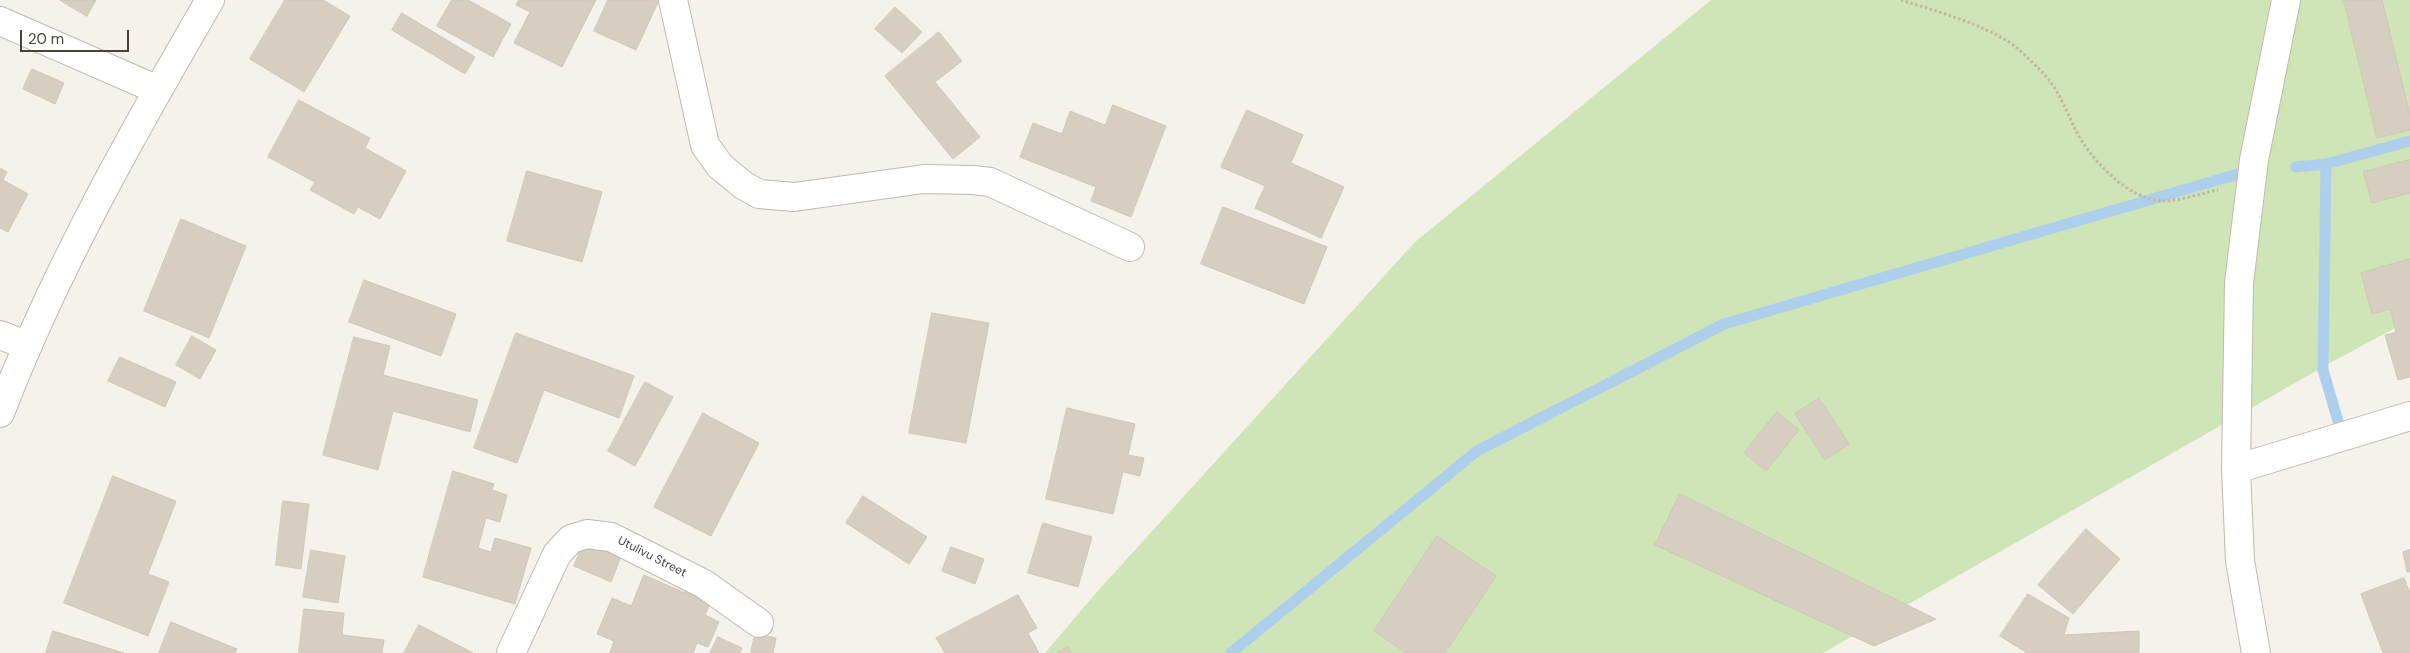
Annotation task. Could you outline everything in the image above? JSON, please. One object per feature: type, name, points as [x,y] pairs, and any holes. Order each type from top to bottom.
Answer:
[{"type":"street","points":[[0,413],[26,345],[103,189],[210,0]]},
{"type":"street","points":[[673,0],[705,145],[720,166],[742,185],[758,194],[794,197],[924,179],[990,182],[1130,247]]},
{"type":"street","points":[[2256,653],[2240,561],[2236,469],[2239,283],[2254,160],[2286,0]]},
{"type":"street","points":[[0,21],[158,90]]},
{"type":"street","points":[[0,335],[26,345]]},
{"type":"street","points":[[2236,469],[2410,416]]},
{"type":"street","name":"Utulivu Street","points":[[510,653],[557,554],[571,539],[587,534],[611,537],[696,579],[733,603],[759,623]]},
{"type":"path","points":[[1901,0],[1974,24],[2006,40],[2043,72],[2059,96],[2081,140],[2104,170],[2127,187],[2150,200],[2165,201],[2251,185]]},
{"type":"green space","points":[[1711,0],[2410,0],[2410,320],[2330,363],[1823,653],[1045,653],[1095,594],[1415,242]]},
{"type":"building","points":[[60,0],[96,0],[87,16]]},
{"type":"building","points":[[285,0],[323,0],[350,16],[304,92],[250,59]]},
{"type":"building","points":[[452,0],[468,0],[511,24],[493,57],[437,26]]},
{"type":"building","points":[[519,0],[596,0],[562,67],[514,43],[530,12],[516,5]]},
{"type":"building","points":[[608,0],[659,0],[636,50],[594,31]]},
{"type":"building","points":[[2344,0],[2382,0],[2410,115],[2410,130],[2377,138]]},
{"type":"building","points":[[895,7],[922,32],[902,53],[875,29]]},
{"type":"building","points":[[402,13],[475,57],[465,74],[392,30]]},
{"type":"building","points":[[939,32],[962,61],[935,82],[980,137],[953,159],[885,76]]},
{"type":"building","points":[[32,69],[64,83],[55,104],[23,89]]},
{"type":"building","points":[[299,100],[370,138],[365,148],[406,171],[380,219],[358,207],[354,214],[310,190],[315,182],[268,157]]},
{"type":"building","points":[[1113,105],[1166,126],[1131,217],[1091,201],[1096,187],[1020,157],[1033,123],[1062,134],[1070,111],[1105,125]]},
{"type":"building","points":[[1247,110],[1303,135],[1291,163],[1344,187],[1321,238],[1255,208],[1265,186],[1221,167]]},
{"type":"building","points":[[2410,160],[2410,193],[2372,203],[2363,172]]},
{"type":"building","points":[[0,168],[7,172],[3,180],[28,194],[8,232],[0,228]]},
{"type":"building","points":[[527,171],[602,192],[582,262],[507,241]]},
{"type":"building","points":[[1223,207],[1327,247],[1304,304],[1201,264]]},
{"type":"building","points":[[181,219],[246,246],[209,338],[144,311]]},
{"type":"building","points":[[2410,259],[2410,377],[2398,380],[2385,335],[2396,332],[2390,309],[2372,314],[2361,273]]},
{"type":"building","points":[[364,280],[456,314],[441,356],[349,322]]},
{"type":"building","points":[[932,313],[989,323],[966,443],[909,433]]},
{"type":"building","points":[[516,333],[634,376],[619,418],[544,390],[517,463],[474,448]]},
{"type":"building","points":[[192,336],[216,350],[200,379],[176,365]]},
{"type":"building","points":[[354,337],[390,346],[383,375],[478,400],[470,432],[393,411],[378,470],[323,455]]},
{"type":"building","points":[[120,357],[176,382],[165,407],[108,381]]},
{"type":"building","points":[[645,382],[673,397],[635,466],[608,451]]},
{"type":"building","points":[[1819,398],[1849,444],[1825,460],[1795,414]]},
{"type":"building","points":[[1067,408],[1135,424],[1128,455],[1144,458],[1140,476],[1123,472],[1113,514],[1046,499]]},
{"type":"building","points":[[1777,412],[1799,430],[1766,471],[1744,453]]},
{"type":"building","points":[[703,413],[759,443],[711,536],[654,507]]},
{"type":"building","points":[[453,471],[494,484],[492,490],[507,495],[500,522],[486,518],[478,548],[491,552],[495,538],[531,548],[515,604],[423,577]]},
{"type":"building","points":[[113,476],[176,501],[148,574],[169,582],[148,636],[64,603]]},
{"type":"building","points":[[1680,494],[1936,619],[1874,646],[1655,545]]},
{"type":"building","points":[[863,496],[927,537],[909,564],[846,523]]},
{"type":"building","points":[[283,501],[309,504],[301,569],[276,565]]},
{"type":"building","points":[[1043,523],[1092,537],[1078,587],[1028,573]]},
{"type":"building","points":[[2086,529],[2120,559],[2073,614],[2038,585]]},
{"type":"building","points":[[1437,536],[1496,576],[1445,653],[1406,653],[1374,631]]},
{"type":"building","points":[[586,538],[622,554],[611,582],[574,566]]},
{"type":"building","points":[[951,547],[984,559],[975,584],[942,571]]},
{"type":"building","points":[[311,550],[345,556],[338,603],[303,597]]},
{"type":"building","points":[[2410,550],[2410,572],[2407,572],[2403,552]]},
{"type":"building","points":[[644,575],[685,593],[689,582],[715,593],[705,615],[719,622],[708,647],[697,643],[693,653],[610,653],[614,641],[597,634],[612,598],[631,606]]},
{"type":"building","points":[[2404,578],[2410,593],[2410,653],[2383,653],[2361,594]]},
{"type":"building","points":[[2028,594],[2069,618],[2064,635],[2139,631],[2139,653],[2027,653],[2000,636]]},
{"type":"building","points":[[1018,595],[1037,628],[1028,633],[1039,653],[945,653],[936,638]]},
{"type":"building","points":[[304,609],[344,613],[342,635],[384,640],[382,653],[299,653]]},
{"type":"building","points":[[171,622],[237,649],[235,653],[159,653]]},
{"type":"building","points":[[419,625],[473,653],[404,653]]},
{"type":"building","points":[[53,631],[124,653],[46,653]]},
{"type":"building","points":[[755,634],[776,638],[773,653],[751,653]]},
{"type":"building","points":[[718,637],[742,648],[740,653],[710,653]]},
{"type":"building","points":[[1068,647],[1071,653],[1057,653]]},
{"type":"waterway","points":[[2296,167],[2326,164],[2410,141]]},
{"type":"waterway","points":[[2326,164],[2323,370],[2338,421]]},
{"type":"waterway","points":[[1231,653],[1477,451],[1724,324],[2245,172]]}]
